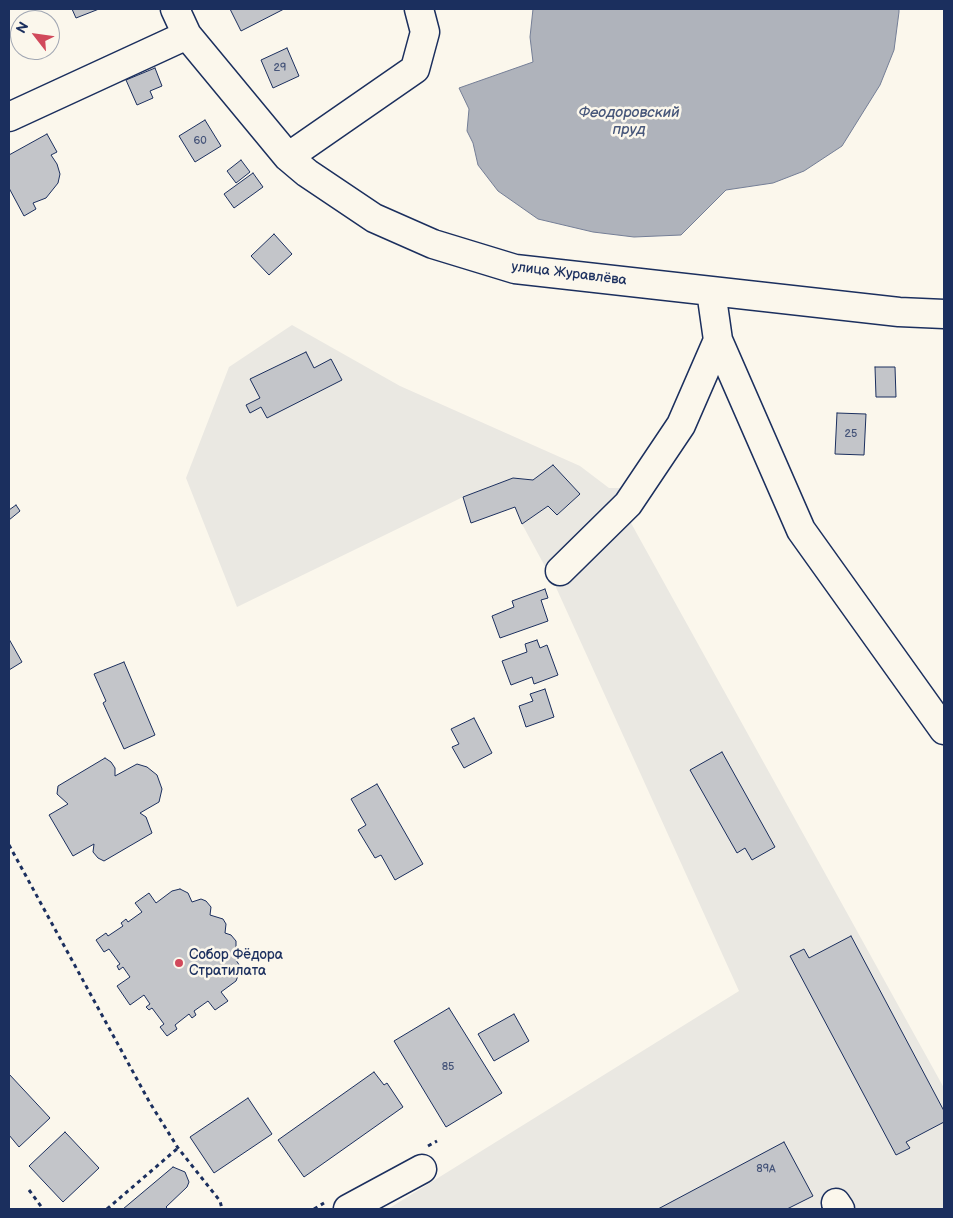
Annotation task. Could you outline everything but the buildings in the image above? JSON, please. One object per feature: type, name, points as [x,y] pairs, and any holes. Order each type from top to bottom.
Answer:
[{"type":"street","name":"улица Журавлёва","points":[[175,9],[187,35],[288,157],[307,174],[374,218],[433,244],[516,269],[899,312],[944,314]]},
{"type":"street","points":[[288,157],[415,70],[425,32],[419,9]]},
{"type":"street","points":[[9,117],[187,35]]},
{"type":"street","points":[[710,291],[718,340],[801,530],[944,730]]},
{"type":"street","points":[[560,572],[628,504],[682,425],[718,340]]},
{"type":"street","points":[[348,1209],[422,1169]]},
{"type":"path","points":[[9,845],[150,1103],[178,1148],[220,1201],[222,1209]]},
{"type":"path","points":[[107,1209],[178,1148]]},
{"type":"path","points":[[29,1190],[43,1209]]},
{"type":"shaded area","points":[[292,325],[400,386],[580,466],[609,488],[652,488],[626,514],[944,1088],[944,1209],[388,1209],[739,991],[554,583],[522,524],[548,506],[558,515],[580,494],[553,465],[533,480],[513,478],[463,497],[237,607],[186,478],[229,367]]},
{"type":"water","name":"Феодоровский пруд","points":[[533,9],[899,9],[899,12],[894,50],[880,85],[842,146],[804,171],[773,183],[726,190],[681,235],[634,237],[593,232],[538,219],[498,191],[478,165],[473,143],[467,131],[469,109],[459,88],[533,62],[530,37]]},
{"type":"place","name":"Собор Фёдора Стратилата","points":[[179,963]]}]
